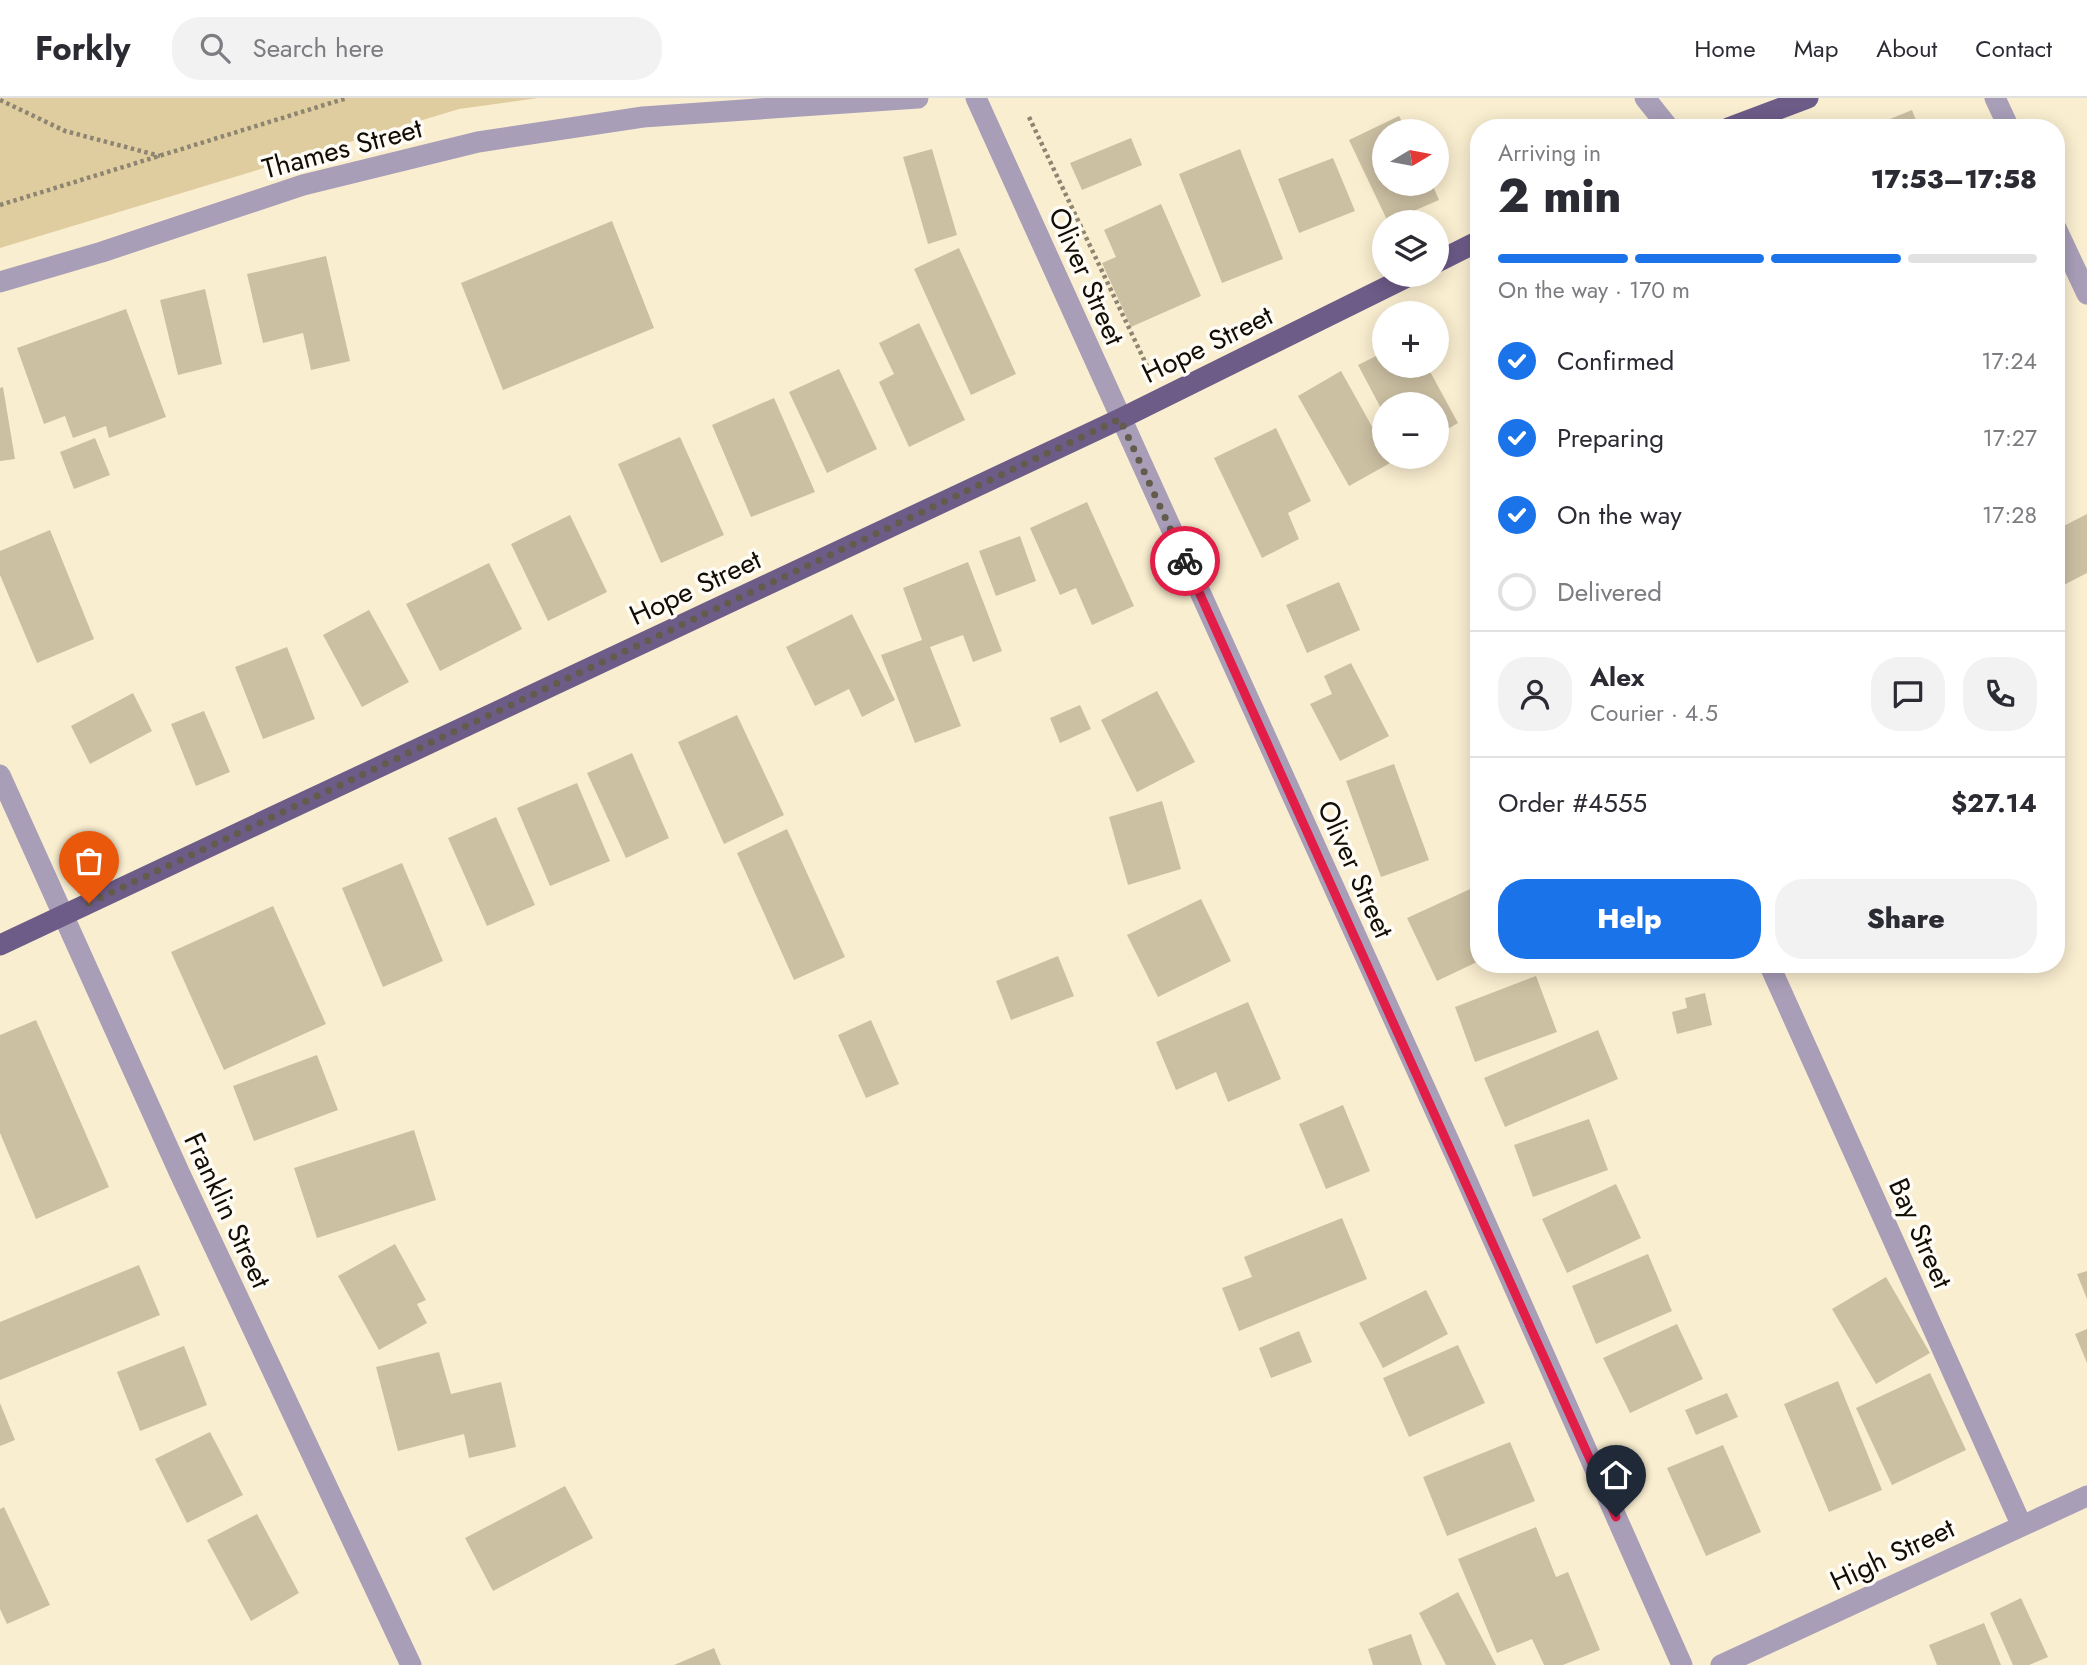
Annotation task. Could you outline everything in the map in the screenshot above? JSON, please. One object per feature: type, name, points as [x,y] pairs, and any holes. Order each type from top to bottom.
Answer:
[{"type":"main road","points":[[1752,119],[1808,98]]},
{"type":"main road","points":[[1449,256],[1470,246]]},
{"type":"main road","name":"Hope Street","points":[[0,945],[1120,419],[1387,287]]},
{"type":"street","name":"Thames Street","points":[[0,282],[102,252],[303,185],[478,142],[643,117],[918,98]]},
{"type":"street","name":"Oliver Street","points":[[976,98],[1463,1172],[1682,1665]]},
{"type":"street","points":[[1645,98],[1662,119]]},
{"type":"street","points":[[1995,98],[2005,119]]},
{"type":"street","points":[[2065,247],[2087,293]]},
{"type":"street","name":"Franklin Street","points":[[0,775],[180,1174],[411,1665]]},
{"type":"street","name":"Bay Street","points":[[1773,973],[2021,1524]]},
{"type":"street","name":"High Street","points":[[1721,1665],[2021,1524],[2087,1496]]},
{"type":"path","points":[[0,205],[347,98]]},
{"type":"path","points":[[0,100],[65,131],[160,156]]},
{"type":"path","points":[[1029,117],[1147,366]]},
{"type":"shaded area","points":[[0,98],[538,98],[459,109],[0,248]]},
{"type":"building","points":[[1912,110],[1916,119],[1890,119]]},
{"type":"building","points":[[1372,129],[1372,188],[1349,140]]},
{"type":"building","points":[[1131,138],[1142,165],[1082,190],[1070,163]]},
{"type":"building","points":[[932,149],[957,235],[928,244],[903,157]]},
{"type":"building","points":[[1240,149],[1283,259],[1222,283],[1179,174]]},
{"type":"building","points":[[1333,158],[1355,211],[1299,233],[1278,179]]},
{"type":"building","points":[[1376,196],[1437,196],[1439,200],[1416,210],[1382,210]]},
{"type":"building","points":[[1161,204],[1201,296],[1131,327],[1102,263],[1116,257],[1104,230]]},
{"type":"building","points":[[612,221],[654,328],[503,390],[461,283]]},
{"type":"building","points":[[959,248],[1016,374],[971,395],[914,269]]},
{"type":"building","points":[[326,256],[350,361],[311,370],[303,333],[263,343],[247,274]]},
{"type":"building","points":[[205,289],[222,364],[178,375],[160,300]]},
{"type":"building","points":[[126,309],[166,417],[109,438],[106,426],[73,438],[65,416],[44,424],[17,348]]},
{"type":"building","points":[[919,323],[965,420],[909,447],[879,382],[894,374],[879,343]]},
{"type":"building","points":[[1372,358],[1372,378],[1434,378],[1441,392],[1372,392],[1358,365]]},
{"type":"building","points":[[839,369],[877,449],[827,473],[789,392]]},
{"type":"building","points":[[1341,371],[1372,427],[1372,469],[1379,469],[1349,486],[1298,396]]},
{"type":"building","points":[[3,387],[15,459],[0,461],[0,388]]},
{"type":"building","points":[[774,398],[815,492],[751,517],[712,425]]},
{"type":"building","points":[[1449,406],[1458,423],[1449,428]]},
{"type":"building","points":[[1276,428],[1311,501],[1288,513],[1299,539],[1262,558],[1214,458]]},
{"type":"building","points":[[680,437],[724,535],[661,563],[618,464]]},
{"type":"building","points":[[95,438],[110,475],[74,489],[60,452]]},
{"type":"building","points":[[1087,502],[1134,606],[1092,625],[1076,588],[1060,595],[1030,528]]},
{"type":"building","points":[[2087,514],[2087,573],[2065,584],[2065,525]]},
{"type":"building","points":[[570,515],[607,592],[548,621],[511,544]]},
{"type":"building","points":[[50,530],[94,639],[37,663],[0,575],[0,551]]},
{"type":"building","points":[[1020,536],[1036,581],[996,596],[979,551]]},
{"type":"building","points":[[968,562],[1002,651],[973,662],[963,635],[930,647],[961,726],[915,743],[881,655],[922,640],[903,588]]},
{"type":"building","points":[[489,563],[522,629],[440,671],[406,604]]},
{"type":"building","points":[[1339,582],[1360,630],[1307,653],[1286,605]]},
{"type":"building","points":[[369,610],[409,682],[362,707],[323,635]]},
{"type":"building","points":[[852,614],[895,700],[862,717],[849,689],[815,706],[786,647]]},
{"type":"building","points":[[287,647],[315,719],[263,739],[235,667]]},
{"type":"building","points":[[1351,663],[1389,736],[1340,761],[1310,704],[1332,694],[1324,676]]},
{"type":"building","points":[[1157,691],[1195,762],[1137,792],[1101,720]]},
{"type":"building","points":[[133,693],[152,731],[90,764],[71,726]]},
{"type":"building","points":[[1080,705],[1091,729],[1060,743],[1050,718]]},
{"type":"building","points":[[204,711],[230,772],[196,786],[171,724]]},
{"type":"building","points":[[737,715],[784,815],[724,844],[678,742]]},
{"type":"building","points":[[632,753],[669,838],[626,858],[587,773]]},
{"type":"building","points":[[1394,764],[1429,860],[1381,877],[1346,781]]},
{"type":"building","points":[[577,783],[610,861],[550,886],[517,808]]},
{"type":"building","points":[[1162,801],[1181,869],[1128,885],[1109,817]]},
{"type":"building","points":[[496,817],[535,905],[487,926],[448,838]]},
{"type":"building","points":[[787,829],[845,957],[794,980],[737,853]]},
{"type":"building","points":[[402,863],[443,961],[383,987],[342,888]]},
{"type":"building","points":[[1470,889],[1470,965],[1437,981],[1407,918]]},
{"type":"building","points":[[1201,899],[1231,961],[1158,997],[1127,935]]},
{"type":"building","points":[[273,906],[326,1024],[224,1070],[171,952]]},
{"type":"building","points":[[1058,956],[1074,996],[1011,1020],[996,981]]},
{"type":"building","points":[[1536,976],[1557,1032],[1475,1062],[1455,1007]]},
{"type":"building","points":[[1705,993],[1712,1025],[1677,1034],[1672,1012],[1687,1008],[1685,998]]},
{"type":"building","points":[[1248,1002],[1281,1079],[1228,1102],[1216,1072],[1176,1090],[1156,1042]]},
{"type":"building","points":[[36,1020],[109,1187],[36,1219],[0,1133],[0,1035]]},
{"type":"building","points":[[871,1020],[899,1084],[866,1098],[838,1035]]},
{"type":"building","points":[[1598,1030],[1618,1079],[1505,1127],[1484,1078]]},
{"type":"building","points":[[317,1055],[338,1110],[254,1141],[233,1086]]},
{"type":"building","points":[[1343,1105],[1370,1171],[1326,1189],[1299,1124]]},
{"type":"building","points":[[1589,1119],[1608,1170],[1533,1197],[1514,1145]]},
{"type":"building","points":[[414,1130],[436,1200],[317,1238],[294,1168]]},
{"type":"building","points":[[1616,1184],[1641,1238],[1567,1273],[1542,1219]]},
{"type":"building","points":[[1342,1218],[1367,1279],[1239,1331],[1222,1288],[1252,1277],[1244,1257]]},
{"type":"building","points":[[395,1244],[426,1300],[417,1304],[427,1323],[379,1350],[338,1276]]},
{"type":"building","points":[[1648,1254],[1672,1311],[1596,1344],[1572,1286]]},
{"type":"building","points":[[139,1265],[160,1315],[0,1380],[0,1322]]},
{"type":"building","points":[[2087,1271],[2087,1299],[2077,1274]]},
{"type":"building","points":[[1886,1277],[1930,1353],[1876,1384],[1832,1309]]},
{"type":"building","points":[[1426,1290],[1448,1334],[1383,1368],[1359,1323]]},
{"type":"building","points":[[1677,1324],[1703,1379],[1630,1413],[1603,1358]]},
{"type":"building","points":[[2087,1329],[2087,1363],[2075,1334]]},
{"type":"building","points":[[1299,1331],[1312,1362],[1271,1378],[1259,1348]]},
{"type":"building","points":[[1458,1345],[1485,1403],[1409,1437],[1383,1378]]},
{"type":"building","points":[[184,1346],[207,1405],[140,1431],[117,1372]]},
{"type":"building","points":[[439,1352],[451,1394],[501,1382],[516,1447],[469,1458],[464,1434],[398,1451],[376,1367]]},
{"type":"building","points":[[1930,1373],[1966,1450],[1892,1485],[1856,1408]]},
{"type":"building","points":[[1838,1381],[1882,1490],[1829,1512],[1784,1404]]},
{"type":"building","points":[[1727,1393],[1738,1417],[1696,1435],[1685,1410]]},
{"type":"building","points":[[0,1403],[15,1440],[0,1446]]},
{"type":"building","points":[[210,1432],[243,1495],[187,1523],[155,1459]]},
{"type":"building","points":[[1510,1442],[1535,1501],[1447,1536],[1423,1477]]},
{"type":"building","points":[[1723,1445],[1761,1532],[1706,1556],[1667,1468]]},
{"type":"building","points":[[565,1486],[593,1538],[493,1591],[465,1538]]},
{"type":"building","points":[[4,1507],[50,1605],[7,1624],[0,1609],[0,1509]]},
{"type":"building","points":[[257,1514],[299,1593],[251,1621],[207,1540]]},
{"type":"building","points":[[1536,1527],[1556,1577],[1568,1572],[1600,1650],[1563,1665],[1544,1665],[1532,1639],[1497,1653],[1458,1559]]},
{"type":"building","points":[[1458,1592],[1496,1665],[1446,1665],[1419,1613]]},
{"type":"building","points":[[2021,1598],[2048,1657],[2029,1665],[2013,1665],[1990,1613]]},
{"type":"building","points":[[1984,1623],[2001,1665],[1937,1665],[1929,1645]]},
{"type":"building","points":[[1411,1634],[1422,1665],[1373,1665],[1368,1649]]},
{"type":"building","points":[[714,1648],[721,1665],[674,1665]]},
{"type":"way so far","points":[[89,903],[1120,419],[1185,561]]},
{"type":"route","points":[[1185,561],[1463,1172],[1616,1517]]}]
